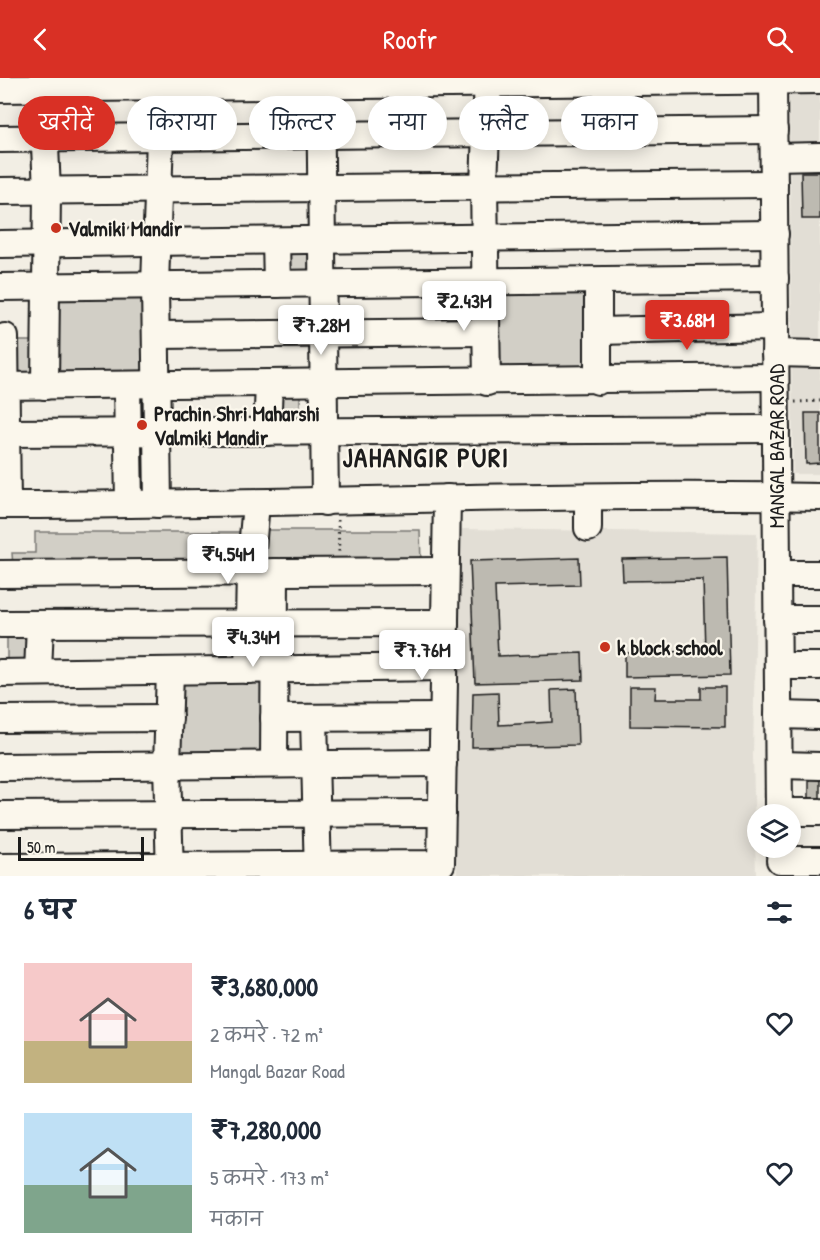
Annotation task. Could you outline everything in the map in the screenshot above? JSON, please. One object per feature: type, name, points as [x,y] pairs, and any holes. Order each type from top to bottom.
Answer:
[{"type":"street","name":"MANGAL BAZAR ROAD","points":[[773,79],[779,804]]},
{"type":"street","points":[[0,89],[43,83],[820,80]]},
{"type":"street","points":[[487,96],[488,81]]},
{"type":"street","points":[[549,131],[774,130]]},
{"type":"street","points":[[356,135],[459,132]]},
{"type":"street","points":[[0,139],[18,139]]},
{"type":"street","points":[[44,150],[47,191],[45,386]]},
{"type":"street","points":[[158,504],[154,285],[160,150]]},
{"type":"street","points":[[321,150],[324,432],[332,502]]},
{"type":"street","points":[[485,150],[486,382]]},
{"type":"street","points":[[774,157],[820,156]]},
{"type":"street","points":[[0,191],[774,184]]},
{"type":"street","points":[[0,244],[774,234]]},
{"type":"street","points":[[276,241],[277,284]]},
{"type":"street","points":[[0,287],[775,278]]},
{"type":"street","points":[[598,281],[598,381]]},
{"type":"street","points":[[598,331],[775,327]]},
{"type":"street","points":[[156,335],[486,332]]},
{"type":"street","points":[[45,336],[3,337],[4,505],[332,502],[447,498],[820,497]]},
{"type":"street","points":[[3,386],[598,381],[775,365],[820,354]]},
{"type":"street","points":[[267,432],[269,384]]},
{"type":"street","points":[[127,385],[129,504]]},
{"type":"street","points":[[3,433],[776,429]]},
{"type":"street","points":[[588,497],[588,528]]},
{"type":"street","points":[[0,867],[182,871],[392,870],[441,864],[447,498]]},
{"type":"street","points":[[248,670],[250,572],[256,503]]},
{"type":"street","points":[[0,574],[445,571]]},
{"type":"street","points":[[274,764],[275,572]]},
{"type":"street","points":[[777,574],[820,574]]},
{"type":"street","points":[[777,619],[820,619]]},
{"type":"street","points":[[0,624],[445,623]]},
{"type":"street","points":[[38,672],[40,624]]},
{"type":"street","points":[[778,666],[820,666]]},
{"type":"street","points":[[0,673],[444,667]]},
{"type":"street","points":[[170,670],[167,765],[169,814],[182,871]]},
{"type":"street","points":[[778,715],[820,716]]},
{"type":"street","points":[[274,718],[443,717]]},
{"type":"street","points":[[0,719],[169,718]]},
{"type":"street","points":[[315,718],[318,870]]},
{"type":"street","points":[[0,766],[443,763]]},
{"type":"street","points":[[780,765],[820,766]]},
{"type":"street","points":[[801,812],[820,812]]},
{"type":"street","points":[[0,815],[442,813]]},
{"type":"street","points":[[780,861],[820,860]]},
{"type":"path","points":[[332,502],[340,572]]},
{"type":"shaded area","points":[[789,85],[820,85],[820,474],[793,474]]},
{"type":"shaded area","points":[[286,247],[309,248],[308,277],[285,276]]},
{"type":"shaded area","points":[[588,289],[589,368],[500,368],[498,290]]},
{"type":"shaded area","points":[[144,297],[144,376],[54,376],[53,298]]},
{"type":"shaded area","points":[[12,341],[40,341],[40,380],[12,381]]},
{"type":"shaded area","points":[[278,391],[300,392],[300,421],[277,421]]},
{"type":"shaded area","points":[[461,529],[757,533],[754,804],[747,804],[747,858],[756,858],[756,876],[457,876],[453,762]]},
{"type":"shaded area","points":[[262,530],[420,530],[421,564],[256,565]]},
{"type":"shaded area","points":[[35,532],[247,532],[247,567],[13,567],[12,553],[35,553]]},
{"type":"shaded area","points":[[7,631],[33,631],[33,665],[7,665]]},
{"type":"shaded area","points":[[265,679],[266,758],[176,758],[175,680]]},
{"type":"building","points":[[801,172],[820,172],[820,219],[802,219]]},
{"type":"building","points":[[805,413],[820,413],[820,463],[806,464]]},
{"type":"building","points":[[727,557],[730,675],[625,677],[625,653],[705,651],[703,580],[623,581],[622,559]]},
{"type":"building","points":[[579,558],[580,585],[495,587],[498,656],[582,653],[583,680],[475,683],[470,561]]},
{"type":"building","points":[[630,687],[656,687],[655,699],[701,699],[701,687],[725,687],[725,727],[630,726]]},
{"type":"building","points":[[576,689],[578,745],[472,747],[473,693],[498,692],[499,725],[552,722],[551,690]]},
{"type":"building","points":[[809,775],[820,775],[820,811],[809,811]]},
{"type":"place","name":"Valmiki Mandir","points":[[56,228]]},
{"type":"place","name":"Prachin Shri Maharshi Valmiki Mandir","points":[[142,425]]},
{"type":"place","name":"k block school","points":[[605,647]]},
{"type":"district","name":"JAHANGIR PURI","points":[[426,457]]}]
